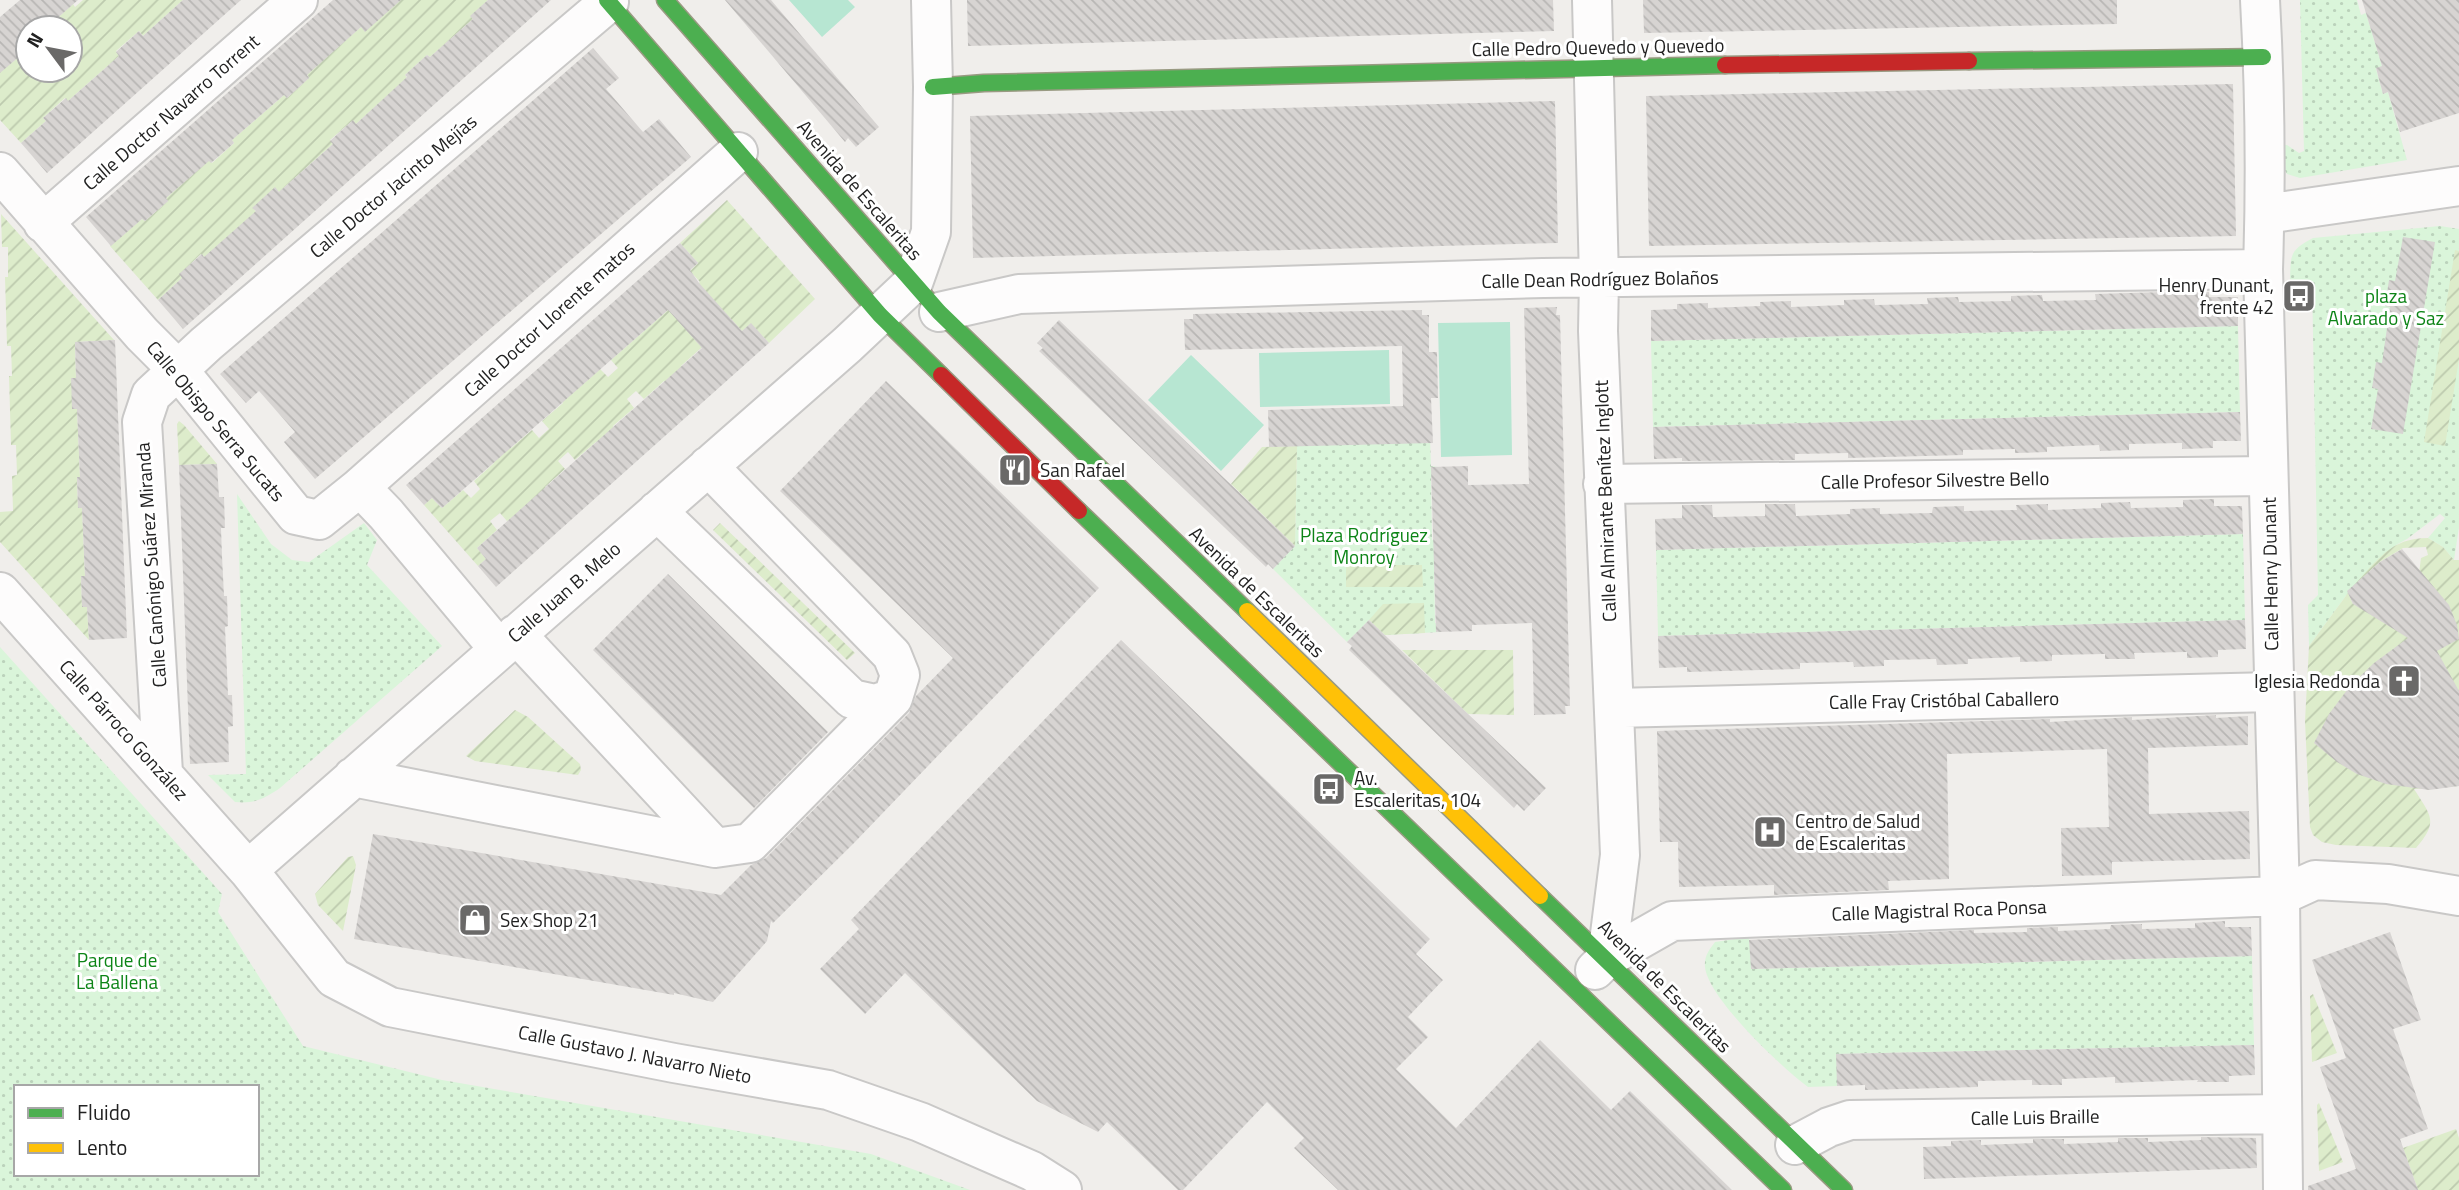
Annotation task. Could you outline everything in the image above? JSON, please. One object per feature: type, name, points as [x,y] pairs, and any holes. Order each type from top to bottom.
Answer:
[{"type":"street","name":"Calle Doctor Navarro Torrent","points":[[43,223],[298,0]]},
{"type":"street","name":"Avenida de Escaleritas","points":[[664,0],[939,312],[1844,1190]]},
{"type":"street","points":[[914,283],[931,232],[931,0]]},
{"type":"street","name":"Calle Almirante Benítez Inglott","points":[[1592,0],[1603,484],[1620,855],[1607,958]]},
{"type":"street","name":"Calle Henry Dunant","points":[[2260,0],[2263,57],[2267,476],[2280,896],[2283,1190]]},
{"type":"street","points":[[608,1],[880,315],[1079,511],[1783,1190]]},
{"type":"street","name":"Calle Doctor Jacinto Mejías","points":[[179,371],[206,344],[608,1]]},
{"type":"street","name":"Calle Pedro Quevedo y Quevedo","points":[[933,87],[984,83],[1595,68],[2263,57]]},
{"type":"street","name":"Calle Doctor Llorente matos","points":[[360,487],[738,152]]},
{"type":"street","name":"Calle Obispo Serra Sucats","points":[[0,172],[43,223],[179,371],[296,515],[319,520],[360,487]]},
{"type":"street","points":[[2265,214],[2459,186]]},
{"type":"street","name":"Calle Dean Rodríguez Bolaños","points":[[939,312],[1019,295],[1544,278],[2263,269]]},
{"type":"street","name":"Calle Juan B. Melo","points":[[247,870],[914,283]]},
{"type":"street","name":"Calle Canónigo Suárez Miranda","points":[[163,773],[142,422],[150,395],[179,371]]},
{"type":"street","points":[[353,777],[715,848],[750,843],[893,698],[900,674],[892,655],[708,466]]},
{"type":"street","name":"Calle Profesor Silvestre Bello","points":[[1603,484],[2267,476]]},
{"type":"street","points":[[360,487],[507,642],[715,848]]},
{"type":"street","points":[[657,511],[852,699],[875,704],[893,698]]},
{"type":"street","name":"Calle Párroco González","points":[[0,592],[247,870]]},
{"type":"street","name":"Calle Fray Cristóbal Caballero","points":[[1614,708],[2273,692]]},
{"type":"street","name":"Calle Gustavo J. Navarro Nieto","points":[[247,870],[334,978],[390,1007],[674,1063],[828,1090],[920,1122],[1032,1171],[1062,1190]]},
{"type":"street","points":[[2280,896],[2315,880],[2388,884],[2459,896]]},
{"type":"street","name":"Calle Magistral Roca Ponsa","points":[[1607,958],[1672,921],[2280,896]]},
{"type":"street","points":[[1577,989],[1607,958]]},
{"type":"street","name":"Calle Luis Braille","points":[[1796,1144],[1829,1127],[1850,1120],[2281,1114]]},
{"type":"green space","points":[[83,0],[183,0],[143,36],[139,31],[116,51],[119,56],[68,101],[65,98],[43,118],[46,121],[21,143],[0,120],[0,68],[14,61],[14,84],[84,84],[84,14],[62,14],[73,4],[75,7]]},
{"type":"green space","points":[[393,0],[488,0],[471,16],[473,19],[430,57],[427,55],[405,75],[407,78],[356,124],[352,121],[330,140],[333,144],[279,192],[275,188],[253,208],[256,212],[205,257],[201,254],[180,274],[182,278],[158,300],[110,246],[142,219],[145,221],[168,201],[166,198],[209,160],[212,163],[234,143],[232,140],[284,95],[287,98],[309,78],[307,74],[361,27],[365,31]]},
{"type":"green space","points":[[789,0],[848,0],[855,7],[822,37]]},
{"type":"green space","points":[[2300,0],[2357,0],[2361,15],[2366,13],[2382,66],[2376,69],[2383,94],[2388,92],[2407,160],[2300,178],[2287,174],[2281,164],[2283,145],[2299,153],[2304,151]]},
{"type":"green space","points":[[727,200],[815,299],[769,343],[751,324],[742,331],[732,320],[681,366],[691,377],[674,392],[664,381],[644,399],[636,391],[627,399],[634,408],[613,426],[622,437],[606,453],[596,442],[575,460],[568,452],[558,461],[565,469],[545,487],[555,498],[507,521],[500,513],[490,521],[497,530],[477,548],[486,559],[478,566],[424,505],[432,498],[442,508],[463,490],[471,498],[480,489],[474,481],[494,463],[484,452],[501,437],[511,448],[532,430],[539,438],[549,429],[542,421],[563,403],[553,391],[570,377],[580,387],[600,369],[608,377],[618,368],[611,360],[700,282],[690,271],[698,263],[680,243]]},
{"type":"green space","points":[[1,214],[114,340],[75,342],[76,378],[71,378],[77,409],[80,477],[77,478],[78,507],[82,508],[85,576],[81,577],[82,606],[87,607],[89,640],[0,542],[0,512],[13,511],[12,476],[17,475],[16,445],[11,445],[11,346],[7,346],[5,277],[8,277],[8,247],[2,247]]},
{"type":"green space","name":"plaza Alvarado y Saz","points":[[2440,226],[2459,229],[2459,527],[2454,560],[2443,547],[2428,538],[2445,518],[2440,514],[2396,545],[2376,563],[2348,593],[2309,646],[2308,605],[2318,595],[2312,282],[2290,282],[2292,255],[2313,238]]},
{"type":"green space","points":[[2455,250],[2459,251],[2459,359],[2445,446],[2424,442]]},
{"type":"green space","points":[[1510,322],[1512,455],[1441,457],[1438,323]]},
{"type":"green space","points":[[2238,326],[2240,412],[1653,427],[1651,341]]},
{"type":"green space","points":[[1389,350],[1390,404],[1260,407],[1259,353]]},
{"type":"green space","points":[[1191,355],[1264,425],[1221,471],[1148,400]]},
{"type":"green space","points":[[179,421],[184,425],[217,464],[179,465]]},
{"type":"green space","name":"Plaza Rodríguez Monroy","points":[[1430,438],[1431,466],[1438,467],[1438,476],[1431,477],[1432,540],[1440,541],[1434,558],[1435,623],[1441,624],[1441,632],[1385,635],[1369,620],[1347,642],[1273,569],[1295,546],[1297,446]]},
{"type":"green space","points":[[1297,446],[1295,546],[1231,484],[1262,447]]},
{"type":"green space","points":[[237,494],[271,544],[292,560],[309,562],[364,523],[377,540],[367,565],[442,646],[280,788],[259,800],[248,802],[235,802],[208,775],[246,774]]},
{"type":"green space","points":[[720,523],[855,653],[847,660],[713,530]]},
{"type":"green space","points":[[2243,534],[2245,620],[1658,636],[1656,550]]},
{"type":"green space","points":[[2428,538],[2443,547],[2454,560],[2459,560],[2459,786],[2414,789],[2430,818],[2428,831],[2416,848],[2336,845],[2322,842],[2313,835],[2310,827],[2305,721],[2309,646],[2348,593],[2353,604],[2418,581],[2421,558],[2428,555],[2426,547],[2403,548],[2380,562],[2353,586],[2394,546]]},
{"type":"green space","points":[[1346,565],[1422,565],[1423,587],[1346,587]]},
{"type":"green space","points":[[1424,603],[1425,633],[1385,635],[1369,620],[1383,604]]},
{"type":"green space","name":"Parque de La Ballena","points":[[0,647],[222,894],[218,912],[303,1046],[442,1080],[871,1154],[970,1190],[0,1190]]},
{"type":"green space","points":[[1402,650],[1513,650],[1514,715],[1468,714]]},
{"type":"green space","points":[[515,710],[528,717],[580,764],[578,775],[475,761],[466,756]]},
{"type":"green space","points":[[353,856],[356,865],[343,931],[318,905],[315,894],[348,857]]},
{"type":"green space","points":[[1749,937],[1752,969],[2252,956],[2254,1045],[1837,1054],[1837,1086],[1808,1087],[1748,1032],[1709,980],[1705,960],[1715,942]]},
{"type":"green space","points":[[2313,994],[2337,1053],[2312,1062],[2310,996]]},
{"type":"green space","points":[[2319,1103],[2343,1162],[2319,1171],[2317,1105]]},
{"type":"green space","points":[[2456,1129],[2459,1138],[2459,1190],[2418,1190],[2403,1148]]},
{"type":"building","points":[[20,0],[78,0],[62,14],[14,14],[14,61],[0,73],[0,17]]},
{"type":"building","points":[[183,0],[241,0],[47,173],[21,143],[46,121],[43,118],[66,98],[68,101],[119,56],[116,52],[139,31],[143,36]]},
{"type":"building","points":[[333,0],[401,0],[365,32],[361,27],[307,75],[309,78],[287,98],[284,95],[232,140],[234,143],[166,198],[168,201],[111,246],[86,217]]},
{"type":"building","points":[[488,0],[551,0],[183,329],[158,300],[182,278],[179,274],[202,254],[204,257],[256,211],[252,208],[275,187],[279,192],[333,144],[330,141],[353,120],[356,124],[427,55],[430,57],[473,19],[470,16]]},
{"type":"building","points":[[725,0],[771,0],[879,127],[856,147],[848,138],[845,142]]},
{"type":"building","points":[[967,0],[1553,0],[1554,31],[968,46]]},
{"type":"building","points":[[1643,0],[2117,0],[2117,24],[1644,33]]},
{"type":"building","points":[[2362,0],[2459,0],[2459,113],[2400,132],[2388,92],[2383,94],[2376,68],[2382,66]]},
{"type":"building","points":[[593,48],[619,78],[606,89],[643,132],[659,119],[691,157],[315,479],[284,442],[295,432],[259,391],[246,403],[220,374]]},
{"type":"building","points":[[2233,84],[2236,236],[1649,246],[1646,96]]},
{"type":"building","points":[[1555,101],[1558,243],[973,258],[970,116]]},
{"type":"building","points":[[2403,237],[2435,242],[2403,434],[2371,429],[2378,389],[2372,388],[2376,362],[2382,363],[2390,307],[2385,306],[2389,280],[2395,281]]},
{"type":"building","points":[[680,243],[698,263],[690,270],[699,283],[742,331],[751,323],[769,343],[496,587],[478,566],[486,559],[477,548],[702,348],[668,310],[442,508],[432,498],[424,505],[406,485]]},
{"type":"building","points":[[2209,292],[2209,297],[2238,297],[2238,326],[1651,341],[1651,310],[1677,309],[1677,304],[1708,303],[1708,308],[1760,306],[1760,302],[1791,301],[1791,307],[1844,305],[1844,300],[1874,299],[1875,305],[1928,304],[1927,298],[1958,297],[1959,302],[2011,301],[2011,296],[2042,295],[2043,301],[2096,300],[2095,294]]},
{"type":"building","points":[[1557,307],[1556,315],[1560,315],[1570,706],[1565,706],[1566,714],[1534,715],[1532,623],[1472,625],[1472,631],[1436,632],[1431,467],[1468,466],[1468,485],[1529,484],[1524,308]]},
{"type":"building","points":[[1422,310],[1422,315],[1429,315],[1429,352],[1437,352],[1438,398],[1431,398],[1433,443],[1269,447],[1268,410],[1403,406],[1402,346],[1185,350],[1184,319],[1193,319],[1193,314]]},
{"type":"building","points":[[1059,320],[1295,546],[1273,569],[1268,564],[1266,567],[1039,351],[1043,348],[1037,343]]},
{"type":"building","points":[[115,340],[127,638],[89,640],[87,607],[82,607],[81,576],[85,576],[82,508],[78,508],[77,477],[80,477],[77,409],[72,409],[71,378],[76,378],[75,342]]},
{"type":"building","points":[[886,381],[1099,588],[854,843],[773,923],[771,921],[767,941],[713,1002],[674,993],[354,939],[373,834],[721,895],[751,865],[766,858],[909,713],[916,696],[953,658],[780,491]]},
{"type":"building","points":[[2240,412],[2241,441],[2213,441],[2213,448],[2182,449],[2182,443],[2129,444],[2129,450],[2100,451],[2099,445],[2047,447],[2047,452],[2015,453],[2015,449],[1963,450],[1963,455],[1848,458],[1848,453],[1795,454],[1795,460],[1654,459],[1653,427]]},
{"type":"building","points":[[217,464],[219,497],[224,497],[222,556],[224,596],[227,596],[228,626],[225,627],[228,695],[232,695],[233,726],[228,727],[229,762],[190,764],[179,465]]},
{"type":"building","points":[[2214,499],[2214,506],[2242,506],[2243,534],[1656,550],[1655,519],[1682,518],[1682,505],[1712,505],[1713,517],[1765,516],[1765,504],[1795,504],[1796,516],[1850,514],[1850,509],[1880,508],[1880,514],[1932,513],[1933,507],[1964,506],[1964,511],[2017,510],[2016,505],[2048,504],[2048,510],[2101,508],[2101,503],[2130,502],[2131,508],[2183,507],[2183,500]]},
{"type":"building","name":"Iglesia Redonda","points":[[2402,549],[2449,605],[2457,625],[2459,639],[2437,651],[2459,691],[2459,786],[2429,790],[2386,784],[2357,774],[2314,743],[2329,714],[2350,686],[2374,663],[2408,638],[2353,604],[2347,591],[2380,562]]},
{"type":"building","points":[[668,574],[828,732],[754,808],[593,650]]},
{"type":"building","points":[[1369,620],[1546,788],[1524,811],[1517,804],[1514,808],[1349,650],[1352,646],[1347,642]]},
{"type":"building","points":[[2245,620],[2246,649],[2218,650],[2218,657],[2187,658],[2187,652],[2134,653],[2135,659],[2105,659],[2105,654],[2052,655],[2052,661],[2020,662],[2020,657],[1968,659],[1968,664],[1937,665],[1936,659],[1884,660],[1884,666],[1854,667],[1853,662],[1800,663],[1800,669],[1687,672],[1687,667],[1659,668],[1658,636]]},
{"type":"building","points":[[1121,640],[1430,939],[1416,954],[1443,980],[1408,1017],[1428,1037],[1396,1069],[1456,1128],[1540,1040],[1611,1110],[1630,1091],[1732,1190],[1338,1190],[1294,1148],[1304,1138],[1267,1102],[1183,1190],[1178,1190],[1107,1122],[1098,1132],[1037,1101],[905,973],[865,1014],[820,969],[859,929],[851,920]]},
{"type":"building","points":[[2216,715],[2216,718],[2248,716],[2248,745],[2148,748],[2149,814],[2249,811],[2250,859],[2112,862],[2112,875],[2062,876],[2061,828],[2109,827],[2107,749],[1947,754],[1949,879],[1888,881],[1889,890],[1774,895],[1774,885],[1679,887],[1678,842],[1660,842],[1657,731],[2050,719],[2050,722],[2132,717],[2132,720]]},
{"type":"building","points":[[2225,921],[2225,927],[2251,927],[2252,956],[1751,969],[1749,940],[1974,930],[1974,933],[2027,932],[2027,928],[2058,927],[2058,931],[2110,929],[2111,925],[2142,924],[2142,929],[2195,928],[2195,923]]},
{"type":"building","points":[[2390,932],[2421,1020],[2393,1029],[2428,1129],[2400,1139],[2418,1190],[2308,1190],[2308,1186],[2356,1169],[2320,1067],[2346,1058],[2312,960]]},
{"type":"building","points":[[2254,1045],[2255,1075],[2229,1076],[2229,1082],[2197,1082],[2198,1080],[2115,1083],[2115,1077],[2062,1079],[2062,1085],[2032,1085],[2032,1080],[1978,1081],[1978,1087],[1865,1090],[1865,1085],[1837,1086],[1836,1054]]},
{"type":"building","points":[[2201,1137],[2256,1138],[2257,1168],[1924,1179],[1923,1147],[1951,1146],[1951,1141],[1981,1140],[1981,1145],[2033,1143],[2033,1139],[2064,1139],[2064,1144],[2118,1142],[2118,1138],[2148,1138],[2148,1142],[2201,1140]]},
{"type":"traffic: fast","points":[[607,0],[880,315],[941,375]]},
{"type":"traffic: fast","points":[[665,0],[939,312],[1247,611]]},
{"type":"traffic: fast","points":[[1969,61],[2263,57]]},
{"type":"traffic: fast","points":[[933,87],[984,83],[1725,65]]},
{"type":"traffic: fast","points":[[1079,511],[1783,1190]]},
{"type":"traffic: fast","points":[[1540,896],[1844,1190]]},
{"type":"traffic: slow","points":[[1247,611],[1540,896]]},
{"type":"traffic: jam","points":[[1725,65],[1969,61]]},
{"type":"traffic: jam","points":[[941,375],[1079,511]]},
{"type":"place","name":"Henry Dunant, frente 42","points":[[2299,296]]},
{"type":"place","name":"San Rafael","points":[[1015,470]]},
{"type":"place","name":"Iglesia Redonda","points":[[2404,681]]},
{"type":"place","name":"Av. Escaleritas, 104","points":[[1329,789]]},
{"type":"place","name":"Centro de Salud de Escaleritas","points":[[1770,832]]},
{"type":"place","name":"Sex Shop 21","points":[[475,920]]}]
